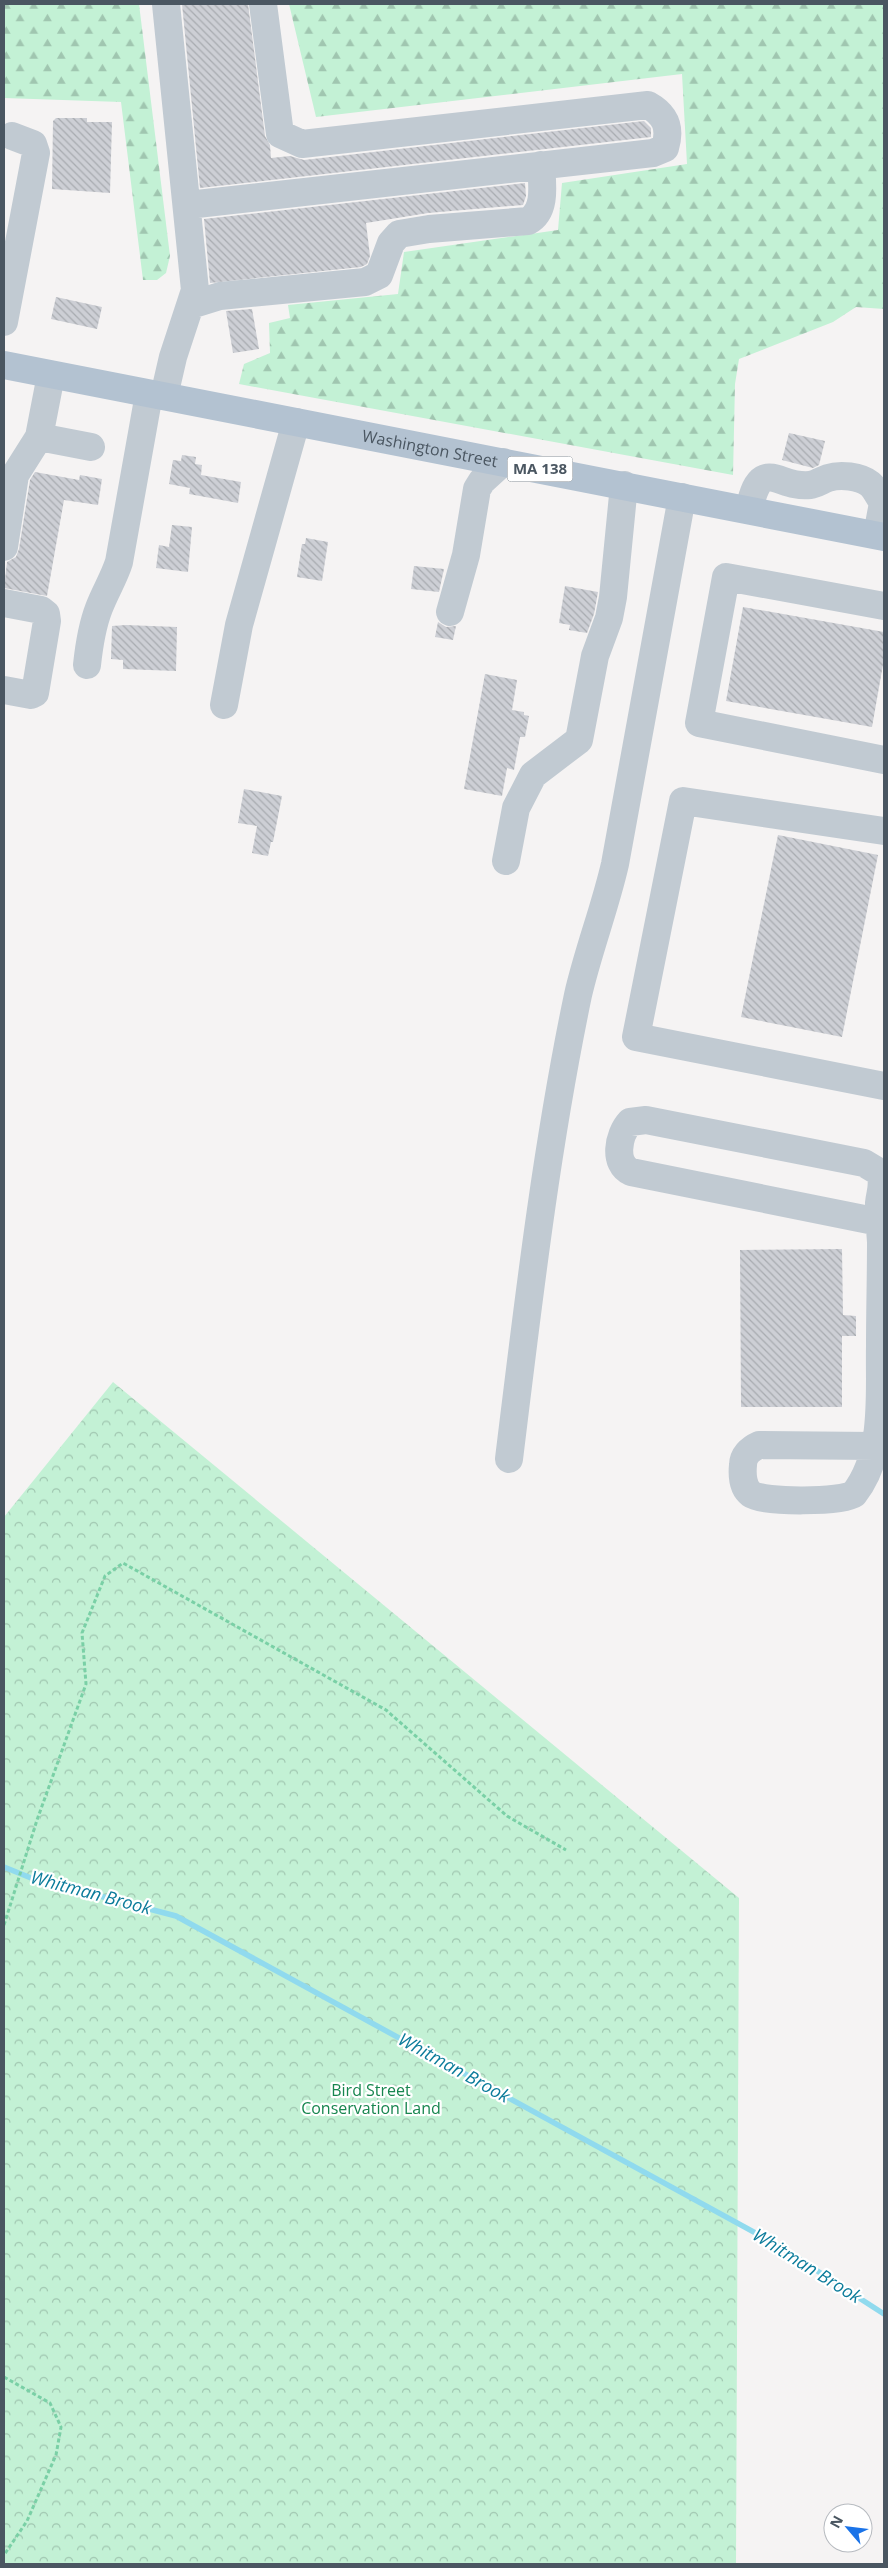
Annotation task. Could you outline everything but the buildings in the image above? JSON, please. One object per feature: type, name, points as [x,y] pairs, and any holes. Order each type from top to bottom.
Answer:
[{"type":"main road","name":"Washington Street","points":[[4,366],[881,536]]},
{"type":"lane","points":[[87,665],[90,642],[99,608],[113,580],[119,562],[157,395],[173,357],[195,290],[188,205],[166,4]]},
{"type":"lane","points":[[188,205],[653,153],[665,148],[668,138],[667,122],[660,112],[648,105],[302,144],[280,134],[263,4]]},
{"type":"lane","points":[[4,322],[36,153],[34,144],[12,136]]},
{"type":"lane","points":[[191,305],[220,296],[365,282],[379,275],[391,243],[399,234],[422,229],[528,221],[534,218],[540,207],[543,192],[541,165]]},
{"type":"lane","points":[[4,547],[15,475],[40,437],[51,374]]},
{"type":"lane","points":[[224,705],[239,625],[296,422]]},
{"type":"lane","points":[[40,437],[92,447]]},
{"type":"lane","points":[[450,612],[466,555],[477,489],[482,481],[503,462]]},
{"type":"lane","points":[[750,510],[753,491],[759,482],[768,478],[808,485],[830,477],[860,478],[871,484],[883,503],[881,536]]},
{"type":"lane","points":[[801,520],[808,485]]},
{"type":"lane","points":[[506,861],[516,808],[534,775],[579,740],[595,656],[609,618],[613,597],[624,486]]},
{"type":"lane","points":[[509,1460],[541,1200],[571,1030],[582,976],[607,899],[682,497]]},
{"type":"lane","points":[[884,606],[726,577],[699,723],[884,760]]},
{"type":"lane","points":[[4,604],[41,610],[46,614],[47,621],[35,693],[30,695],[4,690]]},
{"type":"lane","points":[[884,831],[683,801],[636,1037],[884,1086]]},
{"type":"lane","points":[[875,1446],[879,1413],[882,1222],[882,1180],[879,1172],[869,1165],[642,1120],[630,1122],[622,1137],[619,1159],[624,1168],[631,1172],[882,1222]]},
{"type":"path","points":[[4,1925],[36,1820],[86,1684],[82,1633],[105,1576],[123,1563],[386,1710],[507,1816],[566,1850]]},
{"type":"path","points":[[4,2377],[50,2404],[61,2427],[56,2455],[27,2521],[4,2555]]},
{"type":"green space","points":[[4,4],[139,4],[170,256],[166,273],[157,280],[143,280],[121,102],[4,98]]},
{"type":"green space","points":[[289,4],[884,4],[884,309],[856,307],[833,322],[739,359],[735,384],[733,475],[239,384],[244,364],[270,353],[269,323],[290,318],[288,305],[398,294],[404,252],[558,230],[562,183],[687,164],[682,74],[316,117]]},
{"type":"green space","name":"Bird Street Conservation Land","points":[[113,1382],[739,1898],[736,2564],[4,2564],[4,1517]]},
{"type":"waterway","name":"Whitman Brook","points":[[4,1867],[31,1878],[176,1916],[774,2243],[884,2314]]}]
